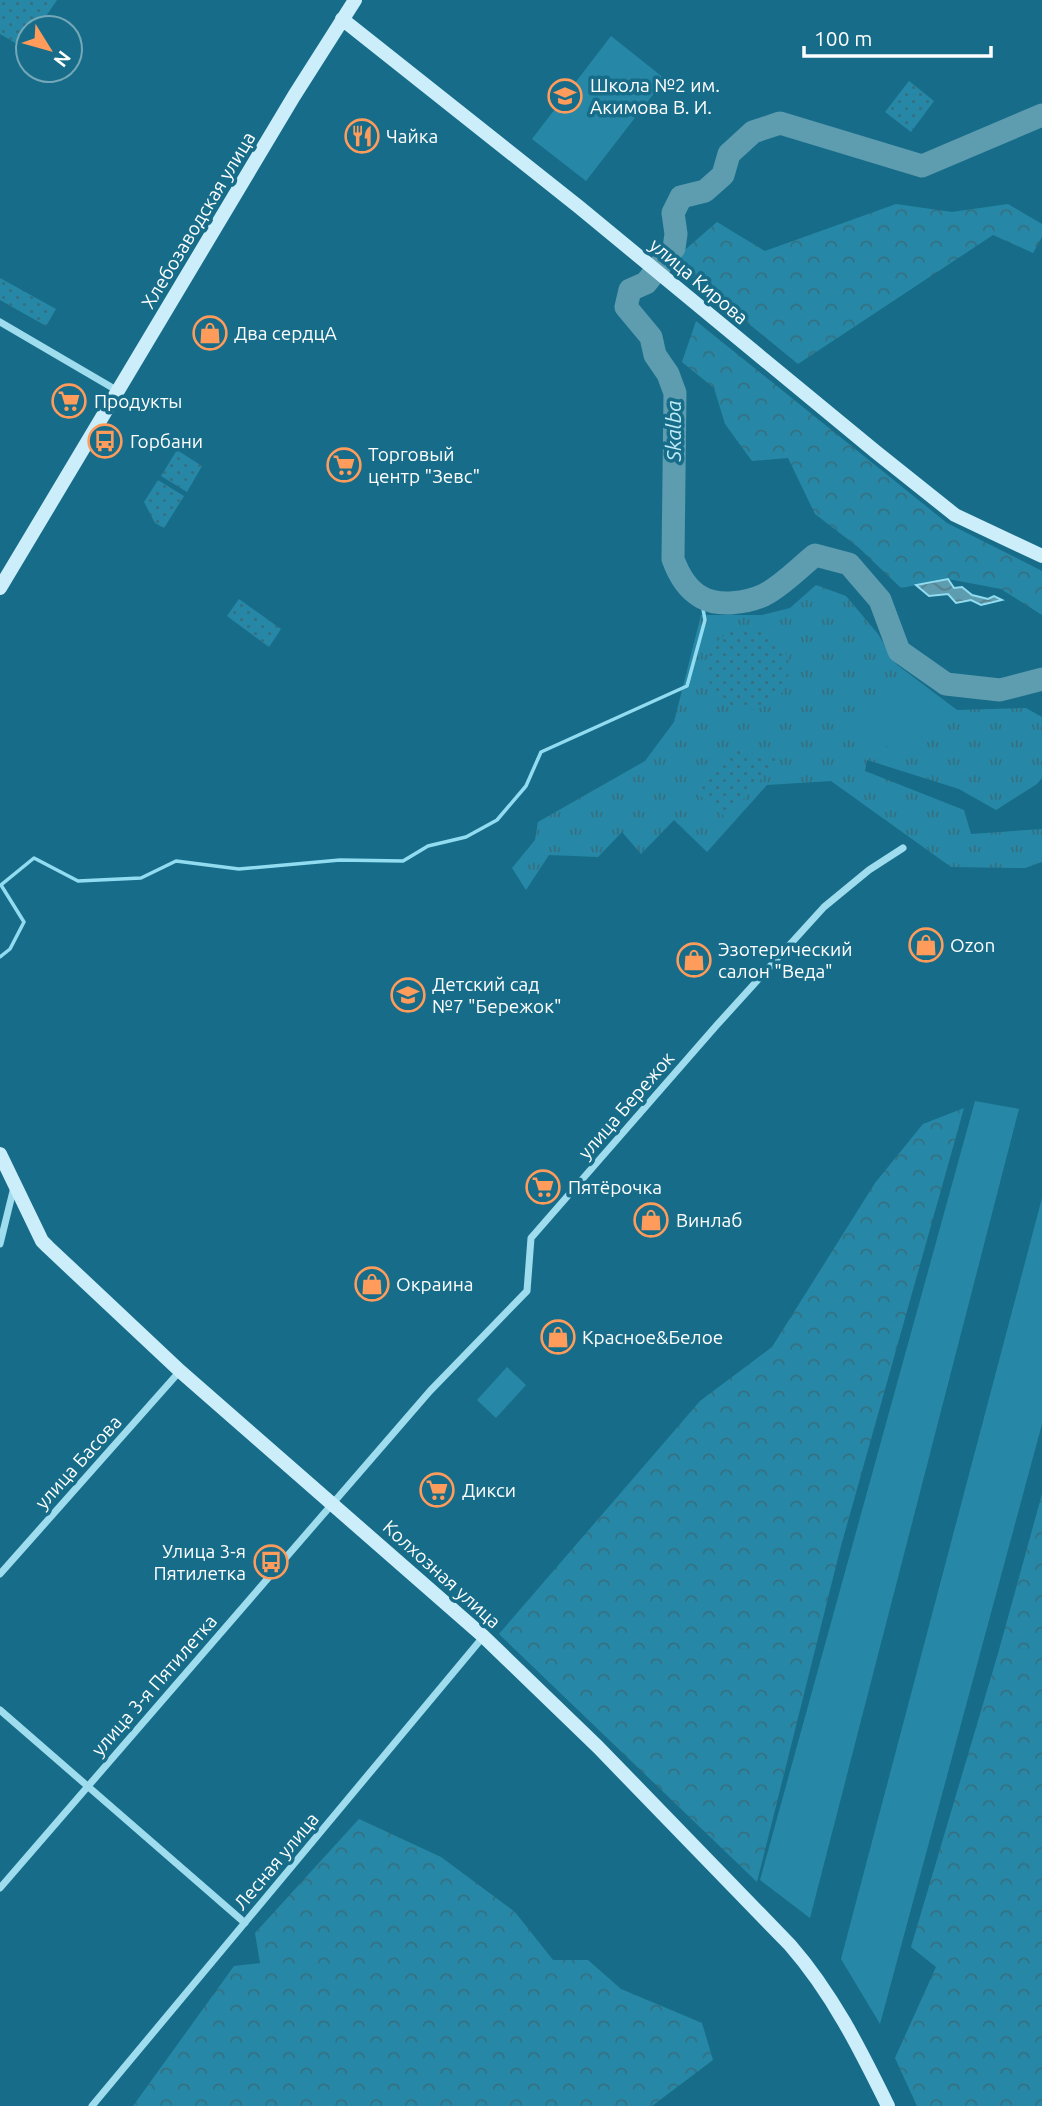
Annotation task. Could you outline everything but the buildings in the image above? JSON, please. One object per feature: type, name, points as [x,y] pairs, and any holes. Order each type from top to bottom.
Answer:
[{"type":"street","name":"Хлебозаводская улица","points":[[0,588],[294,96],[355,0]]},
{"type":"street","name":"улица Кирова","points":[[342,19],[611,233],[955,515],[1042,556]]},
{"type":"street","points":[[0,322],[118,391]]},
{"type":"street","name":"улица Бережок","points":[[332,1504],[430,1391],[527,1292],[531,1238],[601,1157],[824,907],[869,870],[903,848]]},
{"type":"street","name":"Колхозная улица","points":[[0,1153],[42,1241],[180,1371],[483,1636],[598,1747],[790,1945],[811,1969],[853,2035],[888,2106]]},
{"type":"street","points":[[0,1244],[15,1184]]},
{"type":"street","name":"улица Басова","points":[[0,1574],[180,1371]]},
{"type":"street","name":"улица 3-я Пятилетка","points":[[0,1888],[332,1504]]},
{"type":"street","name":"Лесная улица","points":[[92,2106],[483,1636]]},
{"type":"street","points":[[0,1710],[245,1923]]},
{"type":"green space","points":[[0,0],[57,0],[48,14],[14,14],[14,42],[0,34]]},
{"type":"green space","points":[[611,36],[665,79],[586,181],[532,139]]},
{"type":"green space","points":[[909,81],[934,101],[911,132],[885,112]]},
{"type":"green space","points":[[896,204],[952,212],[1008,204],[1042,224],[1042,237],[1033,253],[993,235],[798,364],[672,261],[717,222],[765,251]]},
{"type":"green space","points":[[0,278],[56,309],[46,326],[0,300]]},
{"type":"green space","points":[[696,321],[947,523],[1042,571],[1042,615],[1001,589],[948,579],[901,588],[858,547],[815,514],[788,458],[752,461],[725,424],[714,388],[682,362]]},
{"type":"green space","points":[[177,450],[202,466],[187,492],[161,476]]},
{"type":"green space","points":[[158,480],[184,496],[164,528],[155,523],[144,502]]},
{"type":"green space","points":[[816,585],[846,596],[878,634],[896,664],[957,710],[1026,708],[1042,717],[1042,778],[996,810],[959,789],[867,760],[865,771],[964,810],[971,834],[1042,829],[1042,862],[1025,868],[951,867],[831,781],[767,785],[707,852],[674,820],[641,854],[622,832],[598,857],[549,855],[526,890],[512,868],[535,840],[538,822],[645,761],[674,722],[701,615],[762,615],[790,608]]},
{"type":"green space","points":[[239,599],[281,629],[269,647],[227,616]]},
{"type":"green space","points":[[748,628],[764,631],[777,640],[786,653],[789,669],[786,685],[777,698],[764,707],[748,710],[732,707],[719,698],[710,685],[707,669],[710,653],[719,640],[732,631]]},
{"type":"green space","points":[[900,676],[944,709],[905,760],[861,727]]},
{"type":"green space","points":[[736,750],[778,759],[727,818],[697,793]]},
{"type":"green space","points":[[975,1101],[1019,1109],[810,1918],[760,1880]]},
{"type":"green space","points":[[964,1108],[841,1546],[757,1882],[499,1634],[700,1401],[772,1347],[875,1183],[923,1124]]},
{"type":"green space","points":[[1042,1198],[1042,1424],[880,2024],[841,1959]]},
{"type":"green space","points":[[507,1367],[526,1385],[496,1418],[477,1400]]},
{"type":"green space","points":[[1042,1494],[1042,2106],[917,2106],[895,2058],[936,1967],[911,1947]]},
{"type":"green space","points":[[359,1819],[441,1857],[515,1912],[553,1960],[588,1960],[621,1989],[702,2023],[713,2060],[652,2106],[133,2106],[234,1966],[260,1963],[255,1933]]},
{"type":"water","points":[[948,579],[954,588],[962,587],[972,595],[988,599],[994,596],[1002,600],[981,605],[971,600],[956,603],[948,594],[929,596],[916,585]]},
{"type":"waterway","name":"Skalba","points":[[1042,115],[922,166],[780,123],[753,132],[729,154],[723,175],[705,191],[681,197],[673,213],[676,234],[674,248],[646,283],[630,290],[626,307],[651,337],[655,355],[668,374],[675,393],[673,559],[691,590],[716,602],[749,600],[777,587],[815,555],[849,564],[880,600],[899,651],[946,684],[1000,690],[1042,679]]},
{"type":"waterway","points":[[0,957],[10,949],[24,922],[1,885],[34,858],[78,881],[141,878],[176,861],[239,869],[340,860],[403,861],[428,846],[466,837],[497,820],[526,786],[541,752],[687,686],[705,620],[701,598]]},
{"type":"place","name":"Школа №2 им. Акимова В. И.","points":[[565,96]]},
{"type":"place","name":"Чайка","points":[[362,136]]},
{"type":"place","name":"Два сердцА","points":[[210,333]]},
{"type":"place","name":"Продукты","points":[[69,401]]},
{"type":"place","name":"Горбани","points":[[105,441]]},
{"type":"place","name":"Торговый центр \"Зевс\"","points":[[344,465]]},
{"type":"place","name":"Ozon","points":[[926,945]]},
{"type":"place","name":"Эзотерический салон \"Веда\"","points":[[694,960]]},
{"type":"place","name":"Детский сад №7 \"Бережок\"","points":[[408,995]]},
{"type":"place","name":"Пятёрочка","points":[[543,1187]]},
{"type":"place","name":"Винлаб","points":[[651,1220]]},
{"type":"place","name":"Окраина","points":[[372,1284]]},
{"type":"place","name":"Красное&Белое","points":[[558,1337]]},
{"type":"place","name":"Дикси","points":[[437,1490]]},
{"type":"place","name":"Улица 3-я Пятилетка","points":[[271,1562]]}]
